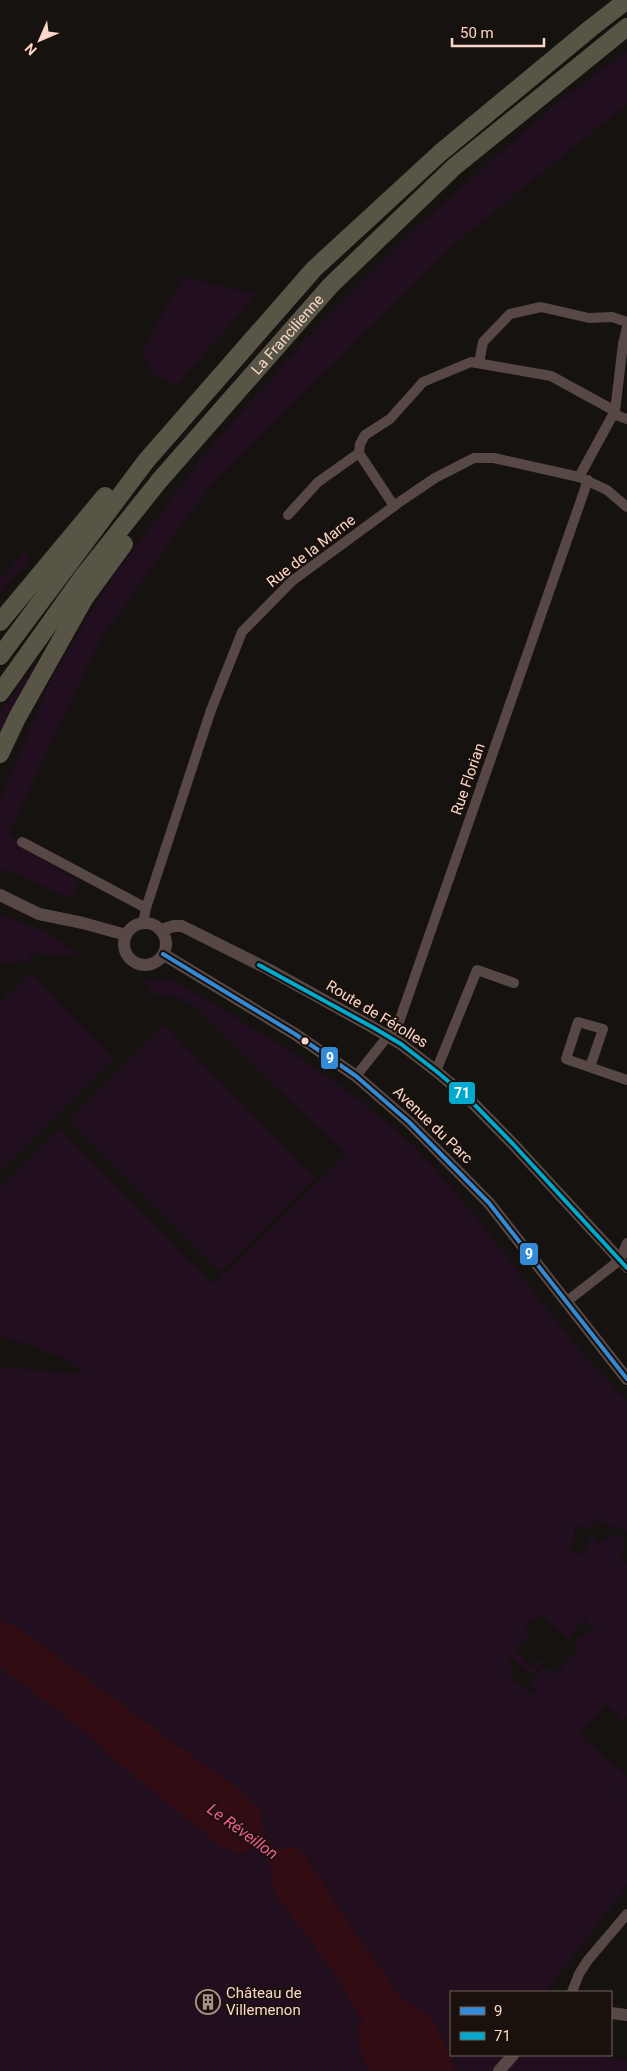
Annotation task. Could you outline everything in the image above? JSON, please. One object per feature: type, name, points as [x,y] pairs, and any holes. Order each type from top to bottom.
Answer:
[{"type":"highway","points":[[591,28],[603,6],[610,0]]},
{"type":"highway","name":"La Francilienne","points":[[0,656],[146,461],[314,269],[440,153],[627,0]]},
{"type":"highway","name":"La Francilienne","points":[[0,692],[84,575],[159,481],[331,285],[454,167],[627,27]]},
{"type":"highway","points":[[0,622],[119,480],[146,461]]},
{"type":"highway","points":[[0,754],[17,718],[84,599],[136,528],[159,481]]},
{"type":"street","points":[[479,363],[482,342],[510,314],[541,307],[589,318],[612,317],[627,322]]},
{"type":"street","points":[[614,412],[627,327]]},
{"type":"street","points":[[288,515],[318,482],[358,453],[365,435],[390,419],[422,382],[471,362],[551,376],[627,418]]},
{"type":"street","name":"Rue Florian","points":[[356,1076],[399,1022],[583,479],[614,412]]},
{"type":"street","points":[[358,453],[394,506]]},
{"type":"street","name":"Rue de la Marne","points":[[144,923],[146,908],[211,710],[242,632],[292,581],[394,506],[436,478],[474,458],[494,458],[583,479],[607,490],[627,508]]},
{"type":"street","points":[[22,842],[146,908]]},
{"type":"street","points":[[0,894],[39,914],[83,923],[126,935]]},
{"type":"street","points":[[144,923],[150,923],[161,930],[166,942],[163,954],[159,960],[147,964],[135,962],[127,953],[125,947],[126,935],[133,927],[144,923]]},
{"type":"street","name":"Route de Férolles","points":[[161,930],[182,926],[268,969],[387,1036],[436,1071],[467,1096],[624,1264]]},
{"type":"street","name":"Avenue du Parc","points":[[163,954],[295,1034],[356,1076],[409,1122],[489,1203],[627,1379]]},
{"type":"street","points":[[436,1071],[477,970],[514,982]]},
{"type":"street","points":[[590,1067],[602,1029],[578,1022],[566,1059],[627,1080]]},
{"type":"street","points":[[566,1302],[624,1264],[627,1243]]},
{"type":"street","points":[[572,1991],[579,1974],[588,1960],[627,1914]]},
{"type":"street","points":[[612,2013],[627,2015]]},
{"type":"street","points":[[499,2071],[512,2056]]},
{"type":"shaded area","points":[[627,51],[627,104],[453,245],[209,487],[100,640],[9,833],[79,883],[71,898],[0,868],[0,801],[52,676],[115,574],[205,454],[305,340],[406,237],[552,107]]},
{"type":"shaded area","points":[[183,277],[256,294],[176,386],[151,373],[142,352]]},
{"type":"shaded area","points":[[23,552],[29,561],[0,593],[0,576],[4,577]]},
{"type":"shaded area","points":[[51,643],[0,743],[0,712]]},
{"type":"shaded area","points":[[0,915],[47,932],[80,956],[31,953],[30,961],[0,963]]},
{"type":"shaded area","points":[[30,973],[114,1058],[0,1171],[0,1002]]},
{"type":"shaded area","points":[[154,979],[169,980],[182,985],[304,1060],[390,1125],[416,1149],[459,1196],[556,1321],[627,1401],[627,1533],[595,1518],[592,1530],[574,1525],[575,1538],[569,1550],[582,1555],[592,1536],[600,1545],[601,1540],[614,1535],[625,1538],[621,1561],[627,1563],[627,1717],[623,1722],[607,1705],[579,1734],[627,1776],[627,1798],[608,1782],[627,1799],[627,1886],[547,1991],[450,1991],[450,2056],[603,2056],[627,2061],[627,2071],[0,2071],[0,1367],[84,1374],[63,1358],[0,1335],[0,1188],[59,1129],[213,1284],[346,1154],[195,1006],[174,996],[159,996],[150,991],[144,981]],"holes":[[[541,1615],[568,1639],[585,1619],[594,1630],[578,1637],[573,1645],[576,1652],[555,1675],[545,1667],[529,1683],[535,1689],[531,1694],[509,1676],[514,1670],[507,1664],[511,1658],[532,1675],[544,1663],[541,1660],[531,1668],[515,1648],[530,1636],[525,1625]]]},
{"type":"shaded area","points":[[164,1025],[315,1178],[220,1272],[69,1120]]},
{"type":"water","name":"Le Réveillon","points":[[0,1619],[6,1624],[15,1626],[48,1649],[182,1749],[234,1785],[261,1812],[263,1835],[274,1848],[284,1849],[295,1846],[302,1851],[360,1940],[401,1997],[431,2017],[438,2029],[455,2069],[454,2071],[370,2071],[362,2055],[357,2025],[364,2023],[330,1967],[276,1896],[271,1879],[270,1861],[255,1847],[239,1854],[221,1847],[109,1755],[84,1731],[0,1667]]},
{"type":"transit line","name":"9","points":[[163,954],[295,1034],[356,1076],[409,1122],[489,1203],[627,1379]]},
{"type":"transit line","name":"71","points":[[259,965],[401,1044],[436,1071],[467,1097],[513,1144],[627,1268]]},
{"type":"place","name":"Château de Villemenon","points":[[208,2002]]}]
